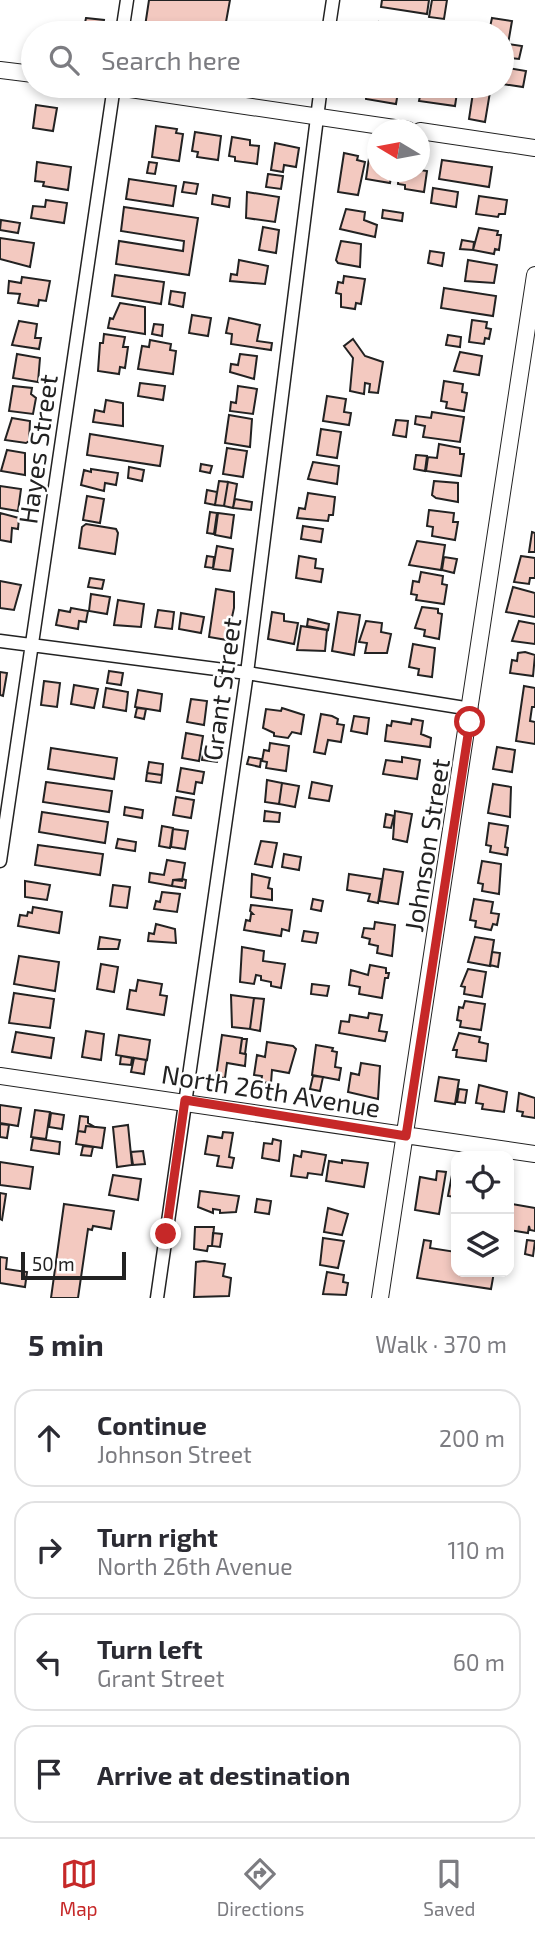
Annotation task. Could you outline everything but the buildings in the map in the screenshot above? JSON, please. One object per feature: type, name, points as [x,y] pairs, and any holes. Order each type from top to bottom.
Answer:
[{"type":"street","points":[[124,21],[127,0]]},
{"type":"street","points":[[330,21],[333,0]]},
{"type":"street","points":[[0,69],[21,72]]},
{"type":"street","name":"Hayes Street","points":[[0,861],[111,98]]},
{"type":"street","points":[[194,98],[367,124]]},
{"type":"street","name":"Grant Street","points":[[157,1298],[247,673],[319,98]]},
{"type":"street","points":[[430,133],[535,148]]},
{"type":"street","name":"Johnson Street","points":[[380,1298],[535,275]]},
{"type":"street","points":[[0,641],[247,673],[471,709]]},
{"type":"street","name":"North 26th Avenue","points":[[0,1076],[185,1100],[535,1154]]},
{"type":"route","points":[[166,1234],[185,1100],[406,1136],[470,722]]}]
